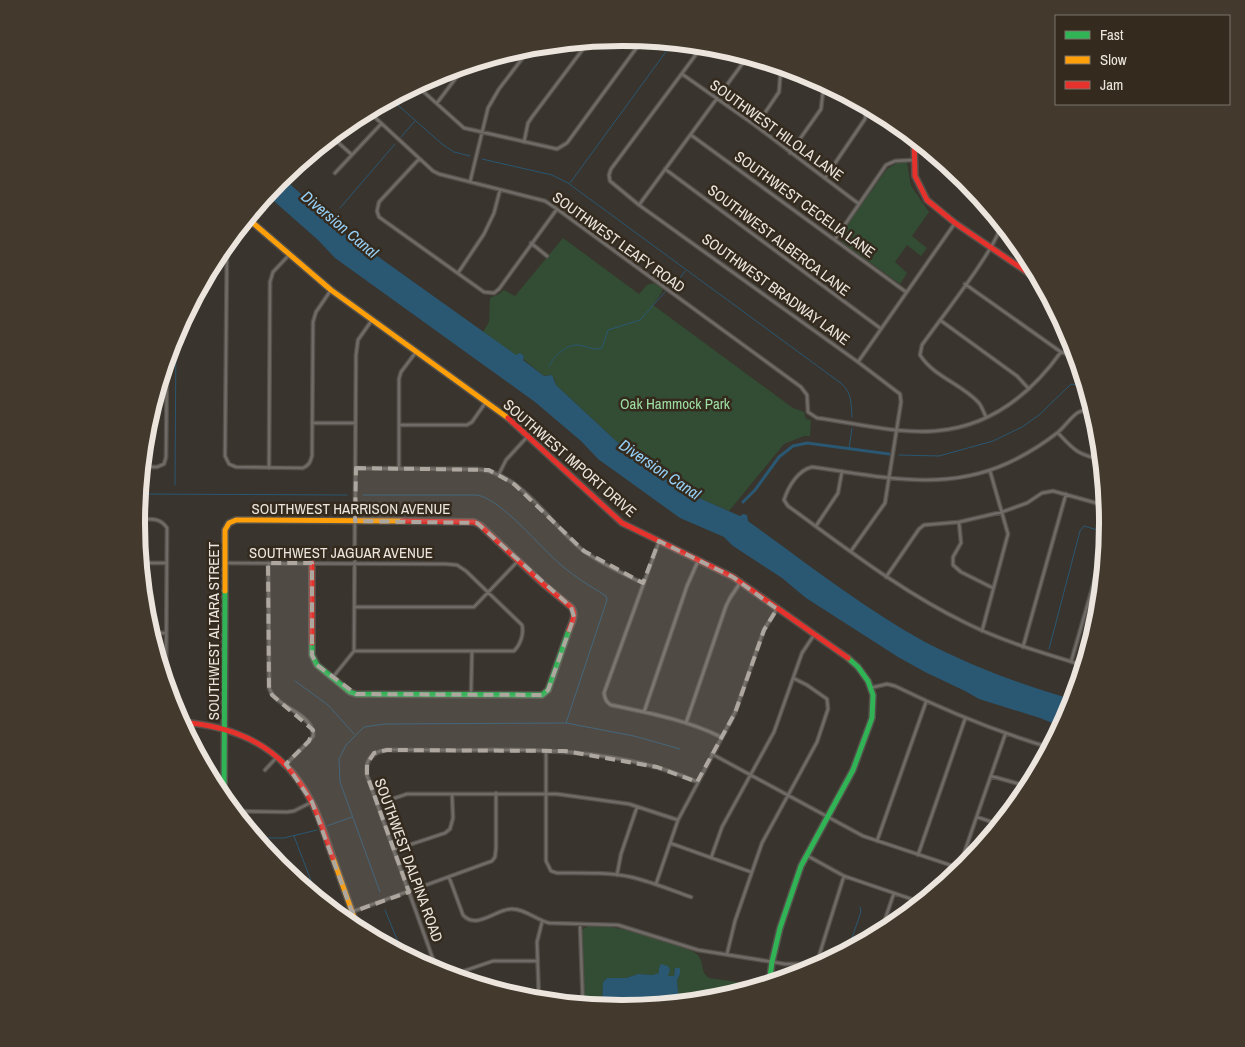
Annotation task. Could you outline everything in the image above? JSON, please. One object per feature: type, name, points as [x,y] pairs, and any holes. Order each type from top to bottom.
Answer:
[{"type":"street","points":[[422,90],[461,126],[554,149],[564,146],[637,46]]},
{"type":"street","points":[[524,142],[528,123],[584,48]]},
{"type":"street","points":[[682,74],[698,52]]},
{"type":"street","points":[[470,182],[488,108],[499,89],[523,57]]},
{"type":"street","points":[[640,205],[743,62]]},
{"type":"street","name":"SOUTHWEST HILOLA LANE","points":[[682,74],[716,100],[756,126],[859,204]]},
{"type":"street","name":"SOUTHWEST BRADWAY LANE","points":[[682,74],[612,169],[609,175],[610,181],[640,205],[900,394],[901,402],[897,430]]},
{"type":"street","points":[[756,126],[779,92],[780,74]]},
{"type":"street","points":[[437,103],[457,77]]},
{"type":"street","points":[[790,153],[821,108],[823,90]]},
{"type":"street","points":[[825,178],[865,119],[866,113]]},
{"type":"street","name":"SOUTHWEST LEAFY ROAD","points":[[374,117],[419,159],[439,174],[545,201],[557,208],[801,387],[807,395],[808,412],[817,418],[897,430]]},
{"type":"street","points":[[335,173],[381,124]]},
{"type":"street","name":"SOUTHWEST CECELIA LANE","points":[[691,135],[835,238],[906,292]]},
{"type":"street","points":[[337,141],[352,154]]},
{"type":"street","points":[[914,146],[915,176],[927,200],[955,223],[1029,273]]},
{"type":"street","points":[[419,159],[379,202],[377,211],[379,217],[484,292],[494,293],[499,289],[557,208]]},
{"type":"street","points":[[835,238],[889,163],[913,160]]},
{"type":"street","name":"SOUTHWEST ALBERCA LANE","points":[[665,169],[880,328]]},
{"type":"street","points":[[458,273],[484,234],[494,213],[500,190]]},
{"type":"street","name":"SOUTHWEST IMPORT DRIVE","points":[[252,223],[331,290],[511,420],[622,523],[725,572],[864,673],[870,688],[874,709],[868,730],[854,770],[806,855],[780,928],[770,977]]},
{"type":"street","points":[[858,362],[955,223]]},
{"type":"street","points":[[986,417],[980,404],[966,391],[926,364],[920,356],[922,345],[992,247],[999,231]]},
{"type":"street","points":[[531,244],[547,256]]},
{"type":"street","points":[[269,468],[270,282],[273,272],[289,255]]},
{"type":"street","points":[[227,257],[225,446],[227,461],[236,467],[302,468],[308,465],[312,456],[313,322],[316,312],[331,290]]},
{"type":"street","points":[[965,284],[1061,352],[1068,354]]},
{"type":"street","points":[[333,677],[354,650],[356,350],[361,335],[372,320]]},
{"type":"street","points":[[940,320],[1017,376],[1030,389]]},
{"type":"street","points":[[400,468],[399,379],[401,372],[416,352]]},
{"type":"street","points":[[852,551],[885,503],[897,430],[935,431],[965,425],[1005,408],[1041,378],[1061,352]]},
{"type":"street","points":[[148,467],[157,467],[164,464],[166,457],[167,384]]},
{"type":"street","points":[[399,426],[466,426],[472,422],[486,402]]},
{"type":"street","points":[[1078,664],[1023,647],[982,631],[939,610],[886,577],[788,506],[784,500],[786,493],[801,470],[812,467],[889,480],[933,481],[990,472],[1013,461],[1058,433],[1079,412],[1086,411]]},
{"type":"street","points":[[312,423],[355,424]]},
{"type":"street","points":[[1058,433],[1075,452],[1096,459]]},
{"type":"street","points":[[499,474],[506,460],[528,436]]},
{"type":"street","points":[[356,468],[477,468],[499,474],[514,484],[584,551],[643,583]]},
{"type":"street","points":[[816,526],[838,493],[842,471]]},
{"type":"street","points":[[982,631],[1008,534],[990,472]]},
{"type":"street","points":[[886,577],[919,529],[924,525],[959,522],[1002,512],[1027,503],[1042,493],[1052,490],[1099,504]]},
{"type":"street","points":[[1023,647],[1066,494]]},
{"type":"street","points":[[145,519],[158,519],[164,522],[167,528],[166,660]]},
{"type":"street","name":"SOUTHWEST HARRISON AVENUE","points":[[229,523],[236,520],[474,522],[480,525],[518,561]]},
{"type":"street","points":[[959,522],[961,543],[953,557],[953,566],[961,572],[994,588]]},
{"type":"street","name":"SOUTHWEST ALTARA STREET","points":[[224,786],[225,563],[226,530],[229,523]]},
{"type":"street","points":[[659,541],[604,693],[607,703],[686,723],[722,737]]},
{"type":"street","points":[[644,712],[687,586],[698,560]]},
{"type":"street","points":[[312,563],[312,655],[317,665],[350,692],[356,694],[542,695],[548,690],[574,617],[574,611],[518,561],[489,594],[474,607],[355,607]]},
{"type":"street","points":[[147,563],[167,563]]},
{"type":"street","name":"SOUTHWEST JAGUAR AVENUE","points":[[225,563],[457,565],[466,571],[489,594]]},
{"type":"street","points":[[268,563],[269,688],[272,695],[308,721],[314,730],[309,741],[286,764]]},
{"type":"street","points":[[1070,662],[1098,569]]},
{"type":"street","points":[[686,723],[726,606],[740,582]]},
{"type":"street","points":[[354,650],[510,651],[517,648],[523,632],[522,625],[489,594]]},
{"type":"street","points":[[656,884],[678,820],[735,712],[764,630],[777,609]]},
{"type":"street","points":[[158,633],[167,633]]},
{"type":"street","points":[[711,858],[722,827],[774,732],[802,653],[814,635]]},
{"type":"street","points":[[471,694],[472,651]]},
{"type":"street","points":[[727,954],[735,921],[762,843],[817,742],[828,704],[827,699],[821,694],[792,678]]},
{"type":"street","points":[[870,688],[887,684],[895,686],[965,719],[1005,735],[1045,746]]},
{"type":"street","points":[[877,841],[926,702]]},
{"type":"street","points":[[918,855],[965,719]]},
{"type":"street","points":[[189,723],[225,728],[256,741],[286,764],[298,778],[312,802],[354,918]]},
{"type":"street","points":[[962,859],[1005,735]]},
{"type":"street","name":"SOUTHWEST DALPINA ROAD","points":[[434,961],[367,775],[367,764],[372,756],[386,750],[546,751]]},
{"type":"street","points":[[691,897],[656,884],[617,875],[557,873],[551,871],[547,864],[546,751],[583,753],[626,760],[674,772],[697,782]]},
{"type":"street","points":[[712,754],[862,836],[948,866],[955,866]]},
{"type":"street","points":[[266,770],[277,757]]},
{"type":"street","points":[[991,776],[1022,785]]},
{"type":"street","points":[[394,850],[445,833],[450,829],[452,825],[452,793]]},
{"type":"street","points":[[352,912],[492,861],[495,857],[496,793]]},
{"type":"street","points":[[378,804],[406,794],[546,794],[580,796],[637,807],[678,820]]},
{"type":"street","points":[[242,811],[287,812],[294,811],[312,802]]},
{"type":"street","points":[[617,875],[621,854],[637,807]]},
{"type":"street","points":[[977,817],[994,822]]},
{"type":"street","points":[[670,843],[751,872]]},
{"type":"street","points":[[806,855],[844,876],[915,900]]},
{"type":"street","points":[[816,960],[844,876]]},
{"type":"street","points":[[449,877],[463,915],[467,920],[477,921],[503,911],[515,909],[542,922],[618,925],[640,930],[688,948],[772,962],[802,965]]},
{"type":"street","points":[[884,923],[894,893]]},
{"type":"street","points":[[539,994],[538,937],[542,922]]},
{"type":"street","points":[[580,924],[583,999]]},
{"type":"street","points":[[461,972],[493,961],[537,961]]},
{"type":"highlighted area","points":[[356,468],[489,470],[514,484],[584,551],[643,583],[659,541],[733,577],[777,609],[764,630],[735,713],[697,782],[657,767],[565,751],[387,750],[374,753],[367,764],[367,775],[409,892],[352,912],[312,802],[286,764],[309,741],[313,730],[272,695],[269,688],[268,563],[312,563],[312,655],[317,665],[356,694],[542,695],[548,690],[574,617],[571,607],[477,523],[355,521]]},
{"type":"green space","points":[[897,163],[907,163],[911,186],[929,212],[912,236],[927,248],[921,256],[907,245],[895,262],[907,273],[900,284],[842,242],[842,232],[887,169]]},
{"type":"green space","name":"Oak Hammock Park","points":[[563,238],[639,294],[647,285],[653,283],[662,288],[662,292],[653,305],[793,408],[804,412],[806,419],[811,420],[810,436],[804,436],[784,444],[729,511],[690,494],[668,481],[653,467],[615,440],[556,385],[554,378],[550,375],[544,376],[523,359],[524,356],[520,354],[516,356],[483,332],[489,322],[490,298],[504,290],[515,296]]},
{"type":"green space","points":[[588,926],[601,926],[628,930],[667,942],[697,954],[704,972],[709,978],[747,984],[716,992],[678,998],[677,980],[680,974],[675,968],[674,977],[659,974],[638,974],[626,978],[607,978],[603,982],[602,1000],[585,999],[582,930]]},
{"type":"water","points":[[289,183],[319,210],[325,212],[327,210],[332,215],[337,226],[345,233],[516,355],[520,353],[524,356],[523,360],[544,376],[552,375],[556,385],[615,440],[653,467],[668,481],[690,494],[740,516],[743,514],[747,515],[748,521],[837,586],[925,642],[961,660],[998,675],[1066,698],[1055,724],[979,699],[925,672],[898,657],[806,598],[782,578],[733,546],[724,537],[680,518],[598,459],[581,441],[535,402],[335,258],[318,240],[272,200]]},
{"type":"water","points":[[661,964],[668,966],[670,970],[668,976],[674,976],[675,968],[680,968],[677,980],[678,998],[602,1000],[603,982],[607,978],[626,978],[638,974],[653,975],[659,973]]},
{"type":"waterway","points":[[570,183],[668,48]]},
{"type":"waterway","points":[[396,103],[442,144],[454,152],[470,156]]},
{"type":"waterway","points":[[401,137],[415,121]]},
{"type":"waterway","name":"Diversion Canal","points":[[340,208],[395,144]]},
{"type":"waterway","points":[[482,159],[552,175],[568,183],[842,384],[849,395],[852,417]]},
{"type":"waterway","points":[[670,289],[674,287],[685,271]]},
{"type":"waterway","points":[[549,366],[557,355],[570,346],[578,345],[593,349],[602,348],[608,330],[640,320],[665,292]]},
{"type":"waterway","points":[[175,485],[176,357]]},
{"type":"waterway","points":[[899,455],[939,456],[993,441],[1022,427],[1039,415],[1071,384],[1078,385]]},
{"type":"waterway","points":[[849,449],[852,428]]},
{"type":"waterway","points":[[743,502],[755,490],[779,457],[793,446],[807,443],[889,454]]},
{"type":"waterway","points":[[146,494],[347,495]]},
{"type":"waterway","points":[[363,495],[478,495],[488,499],[510,515],[561,565],[606,596],[607,600],[566,723]]},
{"type":"waterway","points":[[1049,649],[1080,531],[1084,526],[1100,531]]},
{"type":"waterway","points":[[295,681],[328,705],[354,734]]},
{"type":"waterway","points":[[380,892],[340,782],[339,759],[346,745],[364,727],[384,724],[566,723],[634,736],[680,749]]},
{"type":"waterway","points":[[327,826],[352,817]]},
{"type":"waterway","points":[[264,838],[284,838],[317,830]]},
{"type":"waterway","points":[[294,836],[313,886]]},
{"type":"waterway","points":[[850,943],[861,912],[860,907]]},
{"type":"waterway","points":[[385,910],[400,946]]},
{"type":"traffic: fast","points":[[224,786],[225,591]]},
{"type":"traffic: fast","points":[[312,643],[312,655],[317,665],[350,692],[356,694],[542,695],[548,690],[569,630]]},
{"type":"traffic: fast","points":[[770,977],[780,928],[801,866],[853,770],[872,718],[873,695],[868,681],[858,667],[848,658]]},
{"type":"traffic: slow","points":[[253,223],[331,290],[508,418]]},
{"type":"traffic: slow","points":[[225,591],[225,530],[229,523],[236,520],[402,521]]},
{"type":"traffic: slow","points":[[333,858],[354,918]]},
{"type":"traffic: jam","points":[[914,146],[915,176],[927,200],[955,223],[1029,273]]},
{"type":"traffic: jam","points":[[508,418],[622,523],[733,577],[848,658]]},
{"type":"traffic: jam","points":[[402,521],[474,522],[480,525],[543,584],[571,607],[574,615],[569,630]]},
{"type":"traffic: jam","points":[[312,563],[312,643]]},
{"type":"traffic: jam","points":[[189,723],[201,724],[240,735],[257,743],[287,767],[300,783],[315,808],[333,858]]}]
